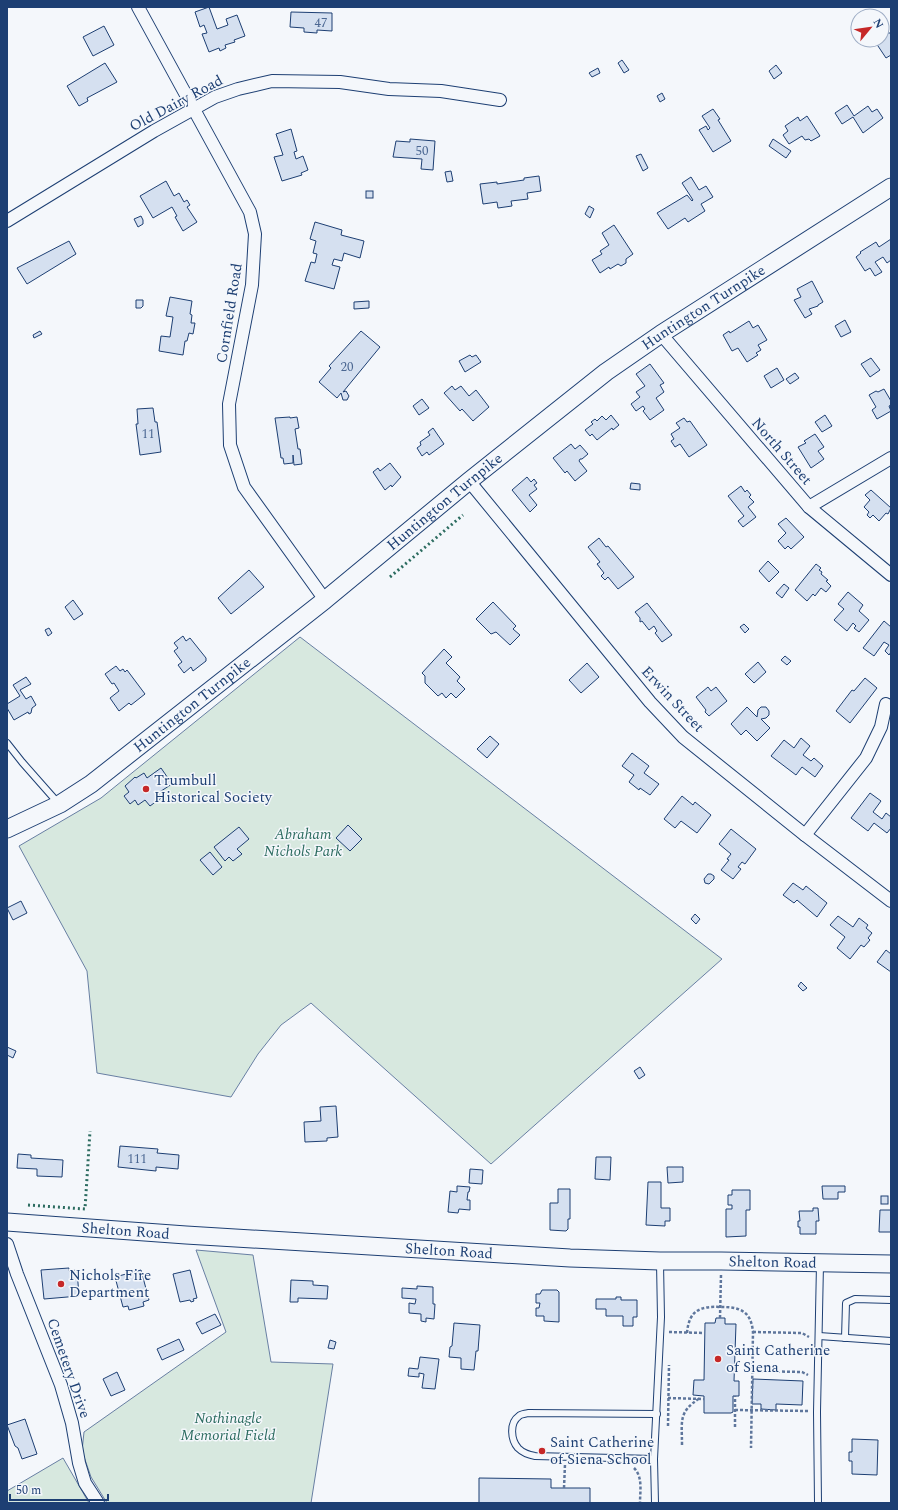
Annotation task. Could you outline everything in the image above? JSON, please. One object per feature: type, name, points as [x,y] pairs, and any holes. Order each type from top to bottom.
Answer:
[{"type":"main road","name":"Huntington Turnpike","points":[[7,828],[60,804],[90,784],[325,600],[469,481],[606,372],[661,334],[891,187]]},
{"type":"main road","name":"Shelton Road","points":[[7,1222],[186,1235],[570,1258],[660,1261],[891,1264]]},
{"type":"street","name":"Cornfield Road","points":[[138,7],[195,108],[250,212],[255,234],[252,286],[229,404],[230,445],[244,486],[325,600]]},
{"type":"street","name":"Old Dairy Road","points":[[7,221],[154,131],[215,97],[272,81],[340,82],[389,89],[441,91],[500,100]]},
{"type":"street","name":"North Street","points":[[661,334],[808,506],[891,575]]},
{"type":"street","points":[[808,506],[891,458]]},
{"type":"street","name":"Erwin Street","points":[[469,481],[650,702],[683,737],[805,835],[891,901]]},
{"type":"street","points":[[805,835],[866,758],[881,727],[886,704]]},
{"type":"street","name":"Cemetery Drive","points":[[7,1244],[17,1274],[61,1385],[72,1423],[79,1463],[85,1483],[98,1503]]},
{"type":"lane","points":[[7,742],[22,762],[60,804]]},
{"type":"lane","points":[[655,1503],[654,1459],[661,1332],[660,1261]]},
{"type":"lane","points":[[818,1503],[817,1412],[820,1263]]},
{"type":"lane","points":[[845,1338],[846,1303],[855,1299],[891,1300]]},
{"type":"lane","points":[[819,1338],[891,1341]]},
{"type":"lane","points":[[654,1459],[535,1456],[526,1454],[518,1448],[514,1440],[512,1428],[519,1415],[528,1413],[657,1414]]},
{"type":"path","points":[[720,1318],[721,1261]]},
{"type":"path","points":[[686,1333],[689,1320],[699,1309],[705,1307],[738,1308],[744,1311],[751,1320],[753,1332],[751,1448]]},
{"type":"path","points":[[661,1332],[704,1333]]},
{"type":"path","points":[[670,1332],[670,1339]]},
{"type":"path","points":[[753,1332],[802,1333],[812,1339],[819,1338]]},
{"type":"path","points":[[668,1426],[669,1361]]},
{"type":"path","points":[[752,1371],[802,1372],[812,1377],[818,1377]]},
{"type":"path","points":[[735,1396],[735,1427]]},
{"type":"path","points":[[658,1398],[704,1398]]},
{"type":"path","points":[[682,1445],[683,1415],[687,1407],[700,1398]]},
{"type":"path","points":[[735,1410],[817,1412]]},
{"type":"path","points":[[561,1464],[573,1464]]},
{"type":"path","points":[[564,1488],[565,1464]]},
{"type":"path","points":[[630,1466],[637,1470],[640,1478],[640,1503]]},
{"type":"green space","name":"Abraham Nichols Park","points":[[300,637],[722,959],[491,1164],[311,1003],[281,1025],[258,1054],[231,1097],[97,1073],[87,971],[19,846],[101,798]]},
{"type":"green space","name":"Nothinagle Memorial Field","points":[[196,1250],[253,1255],[271,1362],[333,1364],[311,1503],[107,1503],[91,1477],[82,1451],[84,1432],[226,1332]]},
{"type":"green space","points":[[63,1458],[89,1503],[7,1503],[7,1491]]},
{"type":"building","points":[[209,7],[217,29],[228,25],[226,19],[237,15],[245,36],[234,40],[235,42],[225,45],[226,48],[220,51],[219,48],[209,52],[202,34],[207,33],[204,25],[200,27],[195,12]]},
{"type":"building","points":[[291,12],[332,13],[332,31],[317,30],[317,33],[304,32],[304,28],[290,27]]},
{"type":"building","points":[[104,26],[114,45],[93,56],[83,37]]},
{"type":"building","points":[[891,33],[891,55],[886,58],[879,48],[890,48]]},
{"type":"building","points":[[622,60],[629,70],[624,73],[618,63]]},
{"type":"building","points":[[105,63],[117,82],[87,98],[88,101],[79,106],[67,86]]},
{"type":"building","points":[[776,65],[782,73],[774,79],[769,71]]},
{"type":"building","points":[[598,68],[600,73],[592,77],[589,73]]},
{"type":"building","points":[[662,93],[665,99],[660,102],[657,96]]},
{"type":"building","points":[[847,105],[854,116],[868,106],[872,112],[877,109],[883,118],[863,133],[853,117],[842,124],[835,113]]},
{"type":"building","points":[[713,109],[731,141],[713,152],[699,130],[706,126],[708,130],[710,128],[702,116]]},
{"type":"building","points":[[807,116],[820,136],[811,141],[809,139],[805,140],[802,136],[789,144],[783,135],[788,131],[785,126],[798,117],[800,121]]},
{"type":"building","points":[[291,129],[297,151],[294,152],[296,159],[303,156],[308,170],[301,173],[302,175],[282,181],[274,157],[283,155],[276,134]]},
{"type":"building","points":[[410,139],[435,141],[433,170],[421,169],[422,159],[393,157],[396,141],[410,142]]},
{"type":"building","points":[[773,139],[791,151],[786,158],[769,146]]},
{"type":"building","points":[[641,154],[648,168],[643,171],[636,156]]},
{"type":"building","points":[[451,171],[453,181],[447,182],[445,172]]},
{"type":"building","points":[[539,176],[541,191],[527,193],[528,199],[511,201],[512,206],[498,208],[497,202],[483,204],[480,184],[497,182],[497,184]]},
{"type":"building","points":[[691,177],[699,190],[706,186],[713,197],[701,204],[705,211],[688,222],[685,218],[668,229],[657,213],[687,195],[692,201],[693,200],[682,183]]},
{"type":"building","points":[[166,181],[174,196],[179,193],[184,202],[187,200],[190,205],[187,207],[197,222],[183,231],[175,217],[177,216],[172,207],[153,218],[140,196]]},
{"type":"building","points":[[366,191],[373,191],[373,198],[366,198]]},
{"type":"building","points":[[589,206],[594,209],[590,218],[585,214]]},
{"type":"building","points":[[141,216],[143,224],[138,227],[134,219]]},
{"type":"building","points":[[315,222],[342,230],[341,235],[364,241],[360,258],[344,253],[342,261],[334,259],[332,265],[340,267],[334,289],[305,281],[311,262],[315,263],[317,254],[313,253],[316,241],[310,239]]},
{"type":"building","points":[[614,225],[633,254],[626,259],[626,263],[621,266],[618,264],[610,269],[609,267],[600,273],[592,260],[602,254],[600,251],[609,245],[602,233]]},
{"type":"building","points":[[891,239],[891,260],[887,263],[883,257],[875,262],[882,272],[875,276],[870,268],[865,271],[856,257],[861,253],[860,252],[876,242],[879,247]]},
{"type":"building","points":[[69,241],[76,254],[27,284],[17,268]]},
{"type":"building","points":[[812,281],[823,302],[818,306],[809,309],[812,314],[805,318],[794,300],[801,297],[797,289]]},
{"type":"building","points":[[170,297],[192,301],[190,314],[192,315],[191,323],[195,323],[193,334],[189,333],[187,341],[185,341],[183,355],[159,351],[161,336],[170,337],[173,317],[166,316]]},
{"type":"building","points":[[136,300],[143,300],[143,306],[141,308],[136,308]]},
{"type":"building","points":[[369,301],[369,308],[354,309],[354,302]]},
{"type":"building","points":[[845,320],[851,332],[841,337],[835,326]]},
{"type":"building","points":[[749,321],[753,328],[758,325],[767,340],[758,345],[761,350],[756,353],[758,355],[747,362],[738,348],[732,351],[723,335],[729,331],[730,333]]},
{"type":"building","points":[[40,331],[42,334],[34,338],[33,335]]},
{"type":"building","points":[[361,331],[380,347],[343,392],[346,391],[349,396],[347,400],[343,400],[341,393],[337,398],[319,382],[331,368],[329,366]]},
{"type":"building","points":[[470,355],[472,357],[476,355],[481,362],[465,372],[459,361]]},
{"type":"building","points":[[871,358],[880,370],[870,377],[861,364]]},
{"type":"building","points":[[650,364],[664,383],[660,385],[664,392],[656,398],[664,410],[650,420],[643,411],[645,409],[643,406],[636,411],[631,404],[640,397],[636,392],[645,386],[636,374]]},
{"type":"building","points":[[777,368],[784,380],[771,388],[764,376]]},
{"type":"building","points":[[795,373],[799,378],[790,384],[786,379]]},
{"type":"building","points":[[452,386],[455,390],[461,386],[469,396],[476,390],[489,407],[473,421],[462,409],[460,411],[444,393]]},
{"type":"building","points":[[884,389],[891,401],[891,405],[889,406],[891,411],[877,419],[872,410],[876,407],[869,395]]},
{"type":"building","points":[[422,399],[429,408],[419,415],[413,406]]},
{"type":"building","points":[[153,408],[155,422],[157,422],[161,452],[140,455],[136,424],[138,424],[137,409]]},
{"type":"building","points":[[611,415],[619,425],[613,430],[612,428],[597,440],[592,434],[590,436],[585,430],[593,424],[591,422],[595,419],[597,421],[602,416],[606,420]]},
{"type":"building","points":[[825,415],[832,426],[822,432],[815,422]]},
{"type":"building","points":[[297,417],[299,428],[295,429],[302,464],[294,465],[293,455],[293,463],[284,464],[283,458],[281,458],[275,418]]},
{"type":"building","points":[[684,418],[687,422],[690,421],[707,445],[689,457],[680,444],[675,447],[671,441],[674,439],[671,434],[680,428],[676,423]]},
{"type":"building","points":[[433,428],[444,444],[429,455],[427,452],[422,456],[417,448],[421,445],[420,442],[430,435],[428,432]]},
{"type":"building","points":[[815,434],[824,447],[818,451],[824,459],[811,468],[798,447],[806,443],[804,441]]},
{"type":"building","points":[[571,444],[575,449],[580,445],[588,454],[579,461],[587,471],[575,481],[567,471],[565,473],[553,458]]},
{"type":"building","points":[[390,463],[401,477],[392,487],[391,485],[385,490],[373,472],[378,468],[380,471]]},
{"type":"building","points":[[527,477],[531,482],[534,479],[537,483],[534,485],[537,489],[529,495],[537,505],[530,512],[512,490]]},
{"type":"building","points":[[631,483],[640,484],[640,490],[630,489]]},
{"type":"building","points":[[741,486],[745,492],[747,490],[751,495],[749,497],[754,502],[748,507],[756,517],[743,527],[738,521],[744,516],[728,496]]},
{"type":"building","points":[[871,490],[891,508],[888,514],[886,513],[879,521],[873,515],[870,518],[867,515],[869,512],[864,507],[870,500],[865,495]]},
{"type":"building","points":[[786,518],[804,537],[791,549],[788,546],[785,549],[778,541],[786,533],[778,524]]},
{"type":"building","points":[[599,538],[606,547],[608,546],[634,577],[618,589],[608,577],[605,580],[601,576],[604,573],[597,564],[600,562],[588,547]]},
{"type":"building","points":[[768,561],[779,572],[769,582],[759,571]]},
{"type":"building","points":[[816,564],[821,568],[819,570],[822,572],[821,574],[828,580],[826,581],[831,586],[826,592],[821,588],[815,596],[813,594],[807,601],[795,590]]},
{"type":"building","points":[[249,570],[264,587],[231,614],[218,598]]},
{"type":"building","points":[[784,584],[789,588],[782,598],[776,593]]},
{"type":"building","points":[[848,592],[863,605],[859,611],[869,620],[859,632],[854,628],[856,626],[853,623],[847,631],[834,620],[844,609],[838,604]]},
{"type":"building","points":[[73,600],[83,614],[74,620],[65,607]]},
{"type":"building","points":[[493,602],[516,626],[513,629],[520,635],[510,645],[496,632],[491,634],[476,619]]},
{"type":"building","points":[[647,603],[672,635],[662,642],[655,633],[657,631],[654,626],[649,630],[642,621],[640,622],[640,618],[635,612]]},
{"type":"building","points":[[884,621],[891,627],[891,652],[889,655],[885,651],[889,645],[884,642],[874,656],[863,648]]},
{"type":"building","points":[[744,624],[749,629],[745,633],[740,627]]},
{"type":"building","points":[[49,628],[52,633],[48,636],[45,630]]},
{"type":"building","points":[[183,636],[186,641],[190,638],[206,658],[206,661],[193,671],[191,667],[184,673],[178,665],[182,662],[174,651],[178,648],[174,643]]},
{"type":"building","points":[[444,649],[452,657],[446,663],[460,677],[457,681],[465,689],[456,698],[451,693],[446,698],[442,693],[438,696],[425,683],[425,676],[422,673]]},
{"type":"building","points":[[785,656],[791,661],[787,665],[781,660]]},
{"type":"building","points":[[758,662],[766,672],[754,683],[745,674]]},
{"type":"building","points":[[587,663],[599,677],[581,693],[569,680]]},
{"type":"building","points":[[116,666],[120,671],[123,669],[125,672],[127,670],[145,694],[131,705],[129,703],[119,711],[110,698],[119,691],[114,683],[112,684],[105,674]]},
{"type":"building","points":[[26,677],[31,684],[20,690],[26,699],[31,696],[36,705],[32,708],[31,713],[29,714],[28,712],[14,720],[7,708],[7,704],[20,696],[13,685]]},
{"type":"building","points":[[865,678],[877,688],[850,723],[836,711],[852,690],[854,691]]},
{"type":"building","points":[[708,687],[711,691],[716,687],[727,701],[709,716],[696,697]]},
{"type":"building","points":[[747,707],[757,717],[758,710],[761,707],[766,707],[769,711],[769,715],[766,718],[761,719],[770,728],[757,741],[746,730],[741,735],[731,724]]},
{"type":"building","points":[[490,736],[499,744],[487,758],[477,749]]},
{"type":"building","points":[[801,738],[810,746],[803,755],[811,761],[814,758],[823,766],[815,777],[802,767],[796,775],[771,756],[784,740],[794,748]]},
{"type":"building","points":[[632,753],[649,766],[644,773],[659,784],[650,795],[640,788],[639,790],[629,782],[634,775],[622,766]]},
{"type":"building","name":"Trumbull Historical Society","points":[[161,768],[172,784],[158,793],[161,798],[150,806],[145,800],[138,805],[135,800],[130,804],[124,796],[129,792],[125,786],[135,777],[136,778],[144,773],[147,778]]},
{"type":"building","points":[[870,793],[881,801],[873,812],[882,819],[886,813],[891,817],[891,828],[887,833],[874,823],[868,831],[851,818]]},
{"type":"building","points":[[682,796],[693,805],[695,802],[711,815],[697,833],[681,821],[675,828],[664,819]]},
{"type":"building","points":[[348,825],[362,839],[350,851],[336,838]]},
{"type":"building","points":[[239,827],[249,839],[237,849],[242,854],[233,861],[229,857],[225,861],[214,847]]},
{"type":"building","points":[[731,829],[756,849],[745,864],[742,862],[738,867],[741,869],[733,879],[721,870],[729,860],[727,859],[731,854],[719,844]]},
{"type":"building","points":[[210,852],[222,867],[213,875],[200,860]]},
{"type":"building","points":[[708,874],[714,876],[714,879],[709,884],[705,883],[704,879]]},
{"type":"building","points":[[793,883],[803,890],[806,886],[827,903],[817,917],[797,900],[794,903],[783,895]]},
{"type":"building","points":[[21,901],[27,913],[13,920],[7,908]]},
{"type":"building","points":[[695,914],[700,919],[696,924],[691,919]]},
{"type":"building","points":[[838,916],[853,927],[859,918],[868,925],[866,928],[872,933],[868,938],[870,940],[864,947],[861,945],[850,959],[837,948],[845,937],[830,925]]},
{"type":"building","points":[[886,950],[891,954],[891,972],[877,962]]},
{"type":"building","points":[[801,982],[807,988],[803,991],[798,986]]},
{"type":"building","points":[[7,1047],[16,1051],[13,1058],[7,1055]]},
{"type":"building","points":[[640,1067],[645,1075],[639,1079],[634,1071]]},
{"type":"building","points":[[336,1106],[338,1137],[327,1138],[327,1141],[305,1142],[304,1122],[321,1121],[320,1107]]},
{"type":"building","points":[[120,1146],[158,1149],[157,1153],[179,1155],[178,1169],[156,1167],[156,1171],[118,1167]]},
{"type":"building","points":[[18,1154],[31,1155],[31,1158],[63,1160],[62,1177],[37,1176],[37,1169],[17,1168]]},
{"type":"building","points":[[596,1157],[611,1157],[610,1180],[595,1179]]},
{"type":"building","points":[[667,1167],[683,1167],[683,1182],[668,1183]]},
{"type":"building","points":[[470,1169],[483,1170],[482,1184],[469,1183]]},
{"type":"building","points":[[648,1182],[661,1182],[661,1208],[670,1208],[670,1221],[665,1221],[665,1226],[646,1225]]},
{"type":"building","points":[[457,1186],[470,1187],[467,1200],[470,1200],[470,1210],[459,1209],[458,1213],[448,1212],[450,1191],[457,1192]]},
{"type":"building","points":[[822,1186],[845,1186],[845,1192],[838,1192],[838,1199],[823,1199]]},
{"type":"building","points":[[558,1189],[570,1189],[570,1219],[568,1219],[568,1229],[566,1231],[550,1230],[550,1203],[558,1203]]},
{"type":"building","points":[[732,1190],[750,1190],[750,1210],[746,1210],[746,1236],[726,1237],[726,1209],[732,1209],[732,1205],[728,1205],[728,1195],[732,1195]]},
{"type":"building","points":[[881,1196],[888,1196],[888,1204],[881,1204]]},
{"type":"building","points":[[813,1208],[818,1208],[819,1221],[816,1221],[816,1234],[800,1234],[800,1227],[798,1227],[798,1221],[800,1221],[799,1211],[813,1211]]},
{"type":"building","points":[[880,1210],[891,1210],[891,1232],[879,1232]]},
{"type":"building","points":[[69,1268],[69,1271],[77,1270],[79,1296],[44,1299],[41,1270]]},
{"type":"building","points":[[141,1270],[149,1300],[143,1302],[144,1306],[129,1310],[128,1306],[123,1307],[115,1277]]},
{"type":"building","points":[[190,1270],[197,1298],[193,1299],[194,1301],[191,1302],[190,1300],[180,1302],[173,1274]]},
{"type":"building","points":[[291,1280],[313,1281],[313,1285],[328,1286],[327,1299],[298,1298],[298,1302],[290,1302]]},
{"type":"building","points":[[417,1286],[433,1287],[433,1304],[435,1304],[434,1319],[426,1318],[426,1322],[421,1321],[421,1314],[409,1313],[409,1303],[415,1304],[416,1299],[402,1298],[402,1288],[417,1289]]},
{"type":"building","points":[[542,1290],[557,1290],[559,1292],[559,1322],[544,1321],[544,1316],[536,1316],[536,1308],[539,1308],[540,1303],[536,1303],[536,1294],[540,1294]]},
{"type":"building","points":[[616,1297],[621,1297],[621,1300],[637,1300],[637,1317],[633,1317],[633,1326],[623,1326],[623,1316],[606,1316],[606,1309],[596,1309],[596,1299],[616,1299]]},
{"type":"building","points":[[215,1314],[221,1325],[202,1334],[196,1323]]},
{"type":"building","name":"Saint Catherine of Siena","points":[[716,1318],[725,1318],[725,1324],[736,1324],[734,1381],[739,1381],[739,1396],[733,1396],[733,1412],[731,1413],[704,1413],[704,1396],[693,1395],[694,1380],[704,1380],[705,1323],[715,1323]]},
{"type":"building","points":[[454,1323],[480,1325],[478,1351],[476,1351],[474,1370],[461,1369],[461,1358],[449,1357],[450,1347],[452,1346]]},
{"type":"building","points":[[179,1339],[184,1350],[162,1360],[157,1349]]},
{"type":"building","points":[[330,1340],[336,1342],[334,1349],[328,1348]]},
{"type":"building","points":[[420,1357],[439,1359],[435,1389],[422,1388],[424,1374],[419,1373],[419,1377],[408,1376],[409,1368],[418,1369]]},
{"type":"building","points":[[117,1372],[125,1390],[111,1396],[103,1379]]},
{"type":"building","points":[[753,1379],[803,1381],[802,1405],[776,1404],[776,1410],[761,1409],[761,1404],[752,1404]]},
{"type":"building","points":[[25,1419],[37,1454],[22,1459],[7,1425]]},
{"type":"building","points":[[852,1439],[878,1440],[877,1475],[852,1474],[852,1461],[849,1461],[849,1452],[852,1452]]},
{"type":"building","name":"Saint Catherine of Siena School","points":[[479,1478],[551,1479],[551,1488],[590,1488],[590,1503],[479,1503]]},
{"type":"hedge","points":[[390,577],[463,515]]},
{"type":"hedge","points":[[28,1205],[85,1209],[90,1131]]},
{"type":"place","name":"Trumbull Historical Society","points":[[146,789]]},
{"type":"place","name":"Nichols Fire Department","points":[[61,1284]]},
{"type":"place","name":"Saint Catherine of Siena","points":[[718,1359]]},
{"type":"place","name":"Saint Catherine of Siena School","points":[[542,1451]]}]
